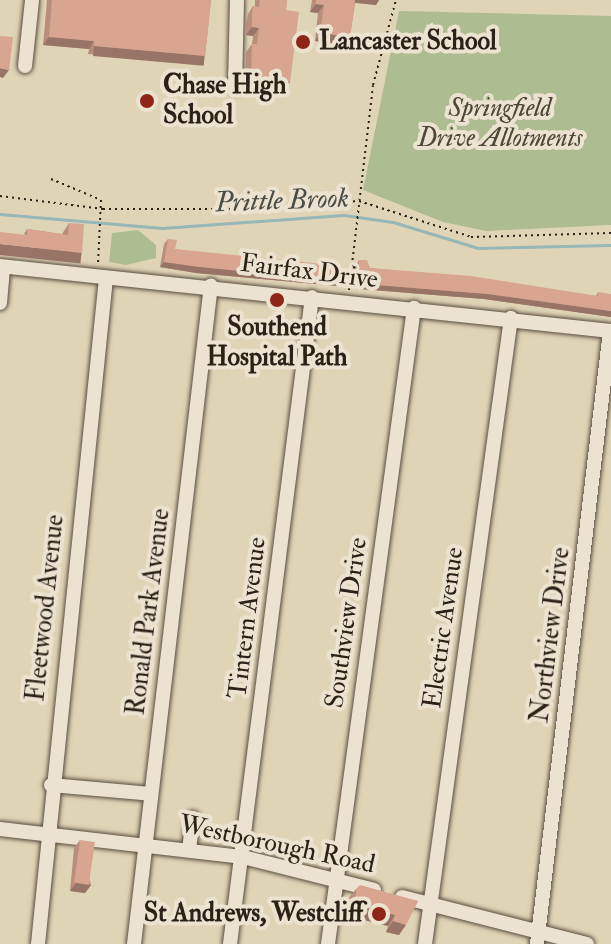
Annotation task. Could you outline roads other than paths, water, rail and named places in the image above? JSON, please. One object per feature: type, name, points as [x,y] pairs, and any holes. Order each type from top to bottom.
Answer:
[{"type":"street","points":[[25,66],[32,0]]},
{"type":"street","points":[[235,87],[237,0]]},
{"type":"street","points":[[0,303],[2,267]]},
{"type":"street","name":"Fairfax Drive","points":[[2,267],[102,272],[610,331]]},
{"type":"street","name":"Fleetwood Avenue","points":[[38,944],[102,272]]},
{"type":"street","name":"Ronald Park Avenue","points":[[134,944],[211,285]]},
{"type":"street","name":"Tintern Avenue","points":[[230,944],[312,297]]},
{"type":"street","name":"Southview Drive","points":[[328,944],[414,308]]},
{"type":"street","name":"Electric Avenue","points":[[425,944],[511,318]]},
{"type":"street","name":"Northview Drive","points":[[538,938],[610,331]]},
{"type":"street","points":[[51,785],[151,794]]},
{"type":"street","points":[[189,850],[193,818]]},
{"type":"street","name":"Westborough Road","points":[[0,829],[146,843],[243,857],[431,905],[538,938],[587,944]]},
{"type":"waterway","name":"Prittle Brook","points":[[0,214],[162,228],[344,215],[393,222],[478,248],[611,245]]},
{"type":"place","name":"Lancaster School","points":[[303,42]]},
{"type":"place","name":"Chase High School","points":[[147,101]]},
{"type":"place","name":"Southend Hospital Path","points":[[277,300]]},
{"type":"place","name":"St Andrews, Westcliff","points":[[379,914]]},
{"type":"park label","name":"Springfield Drive Allotments","points":[[500,124]]}]
